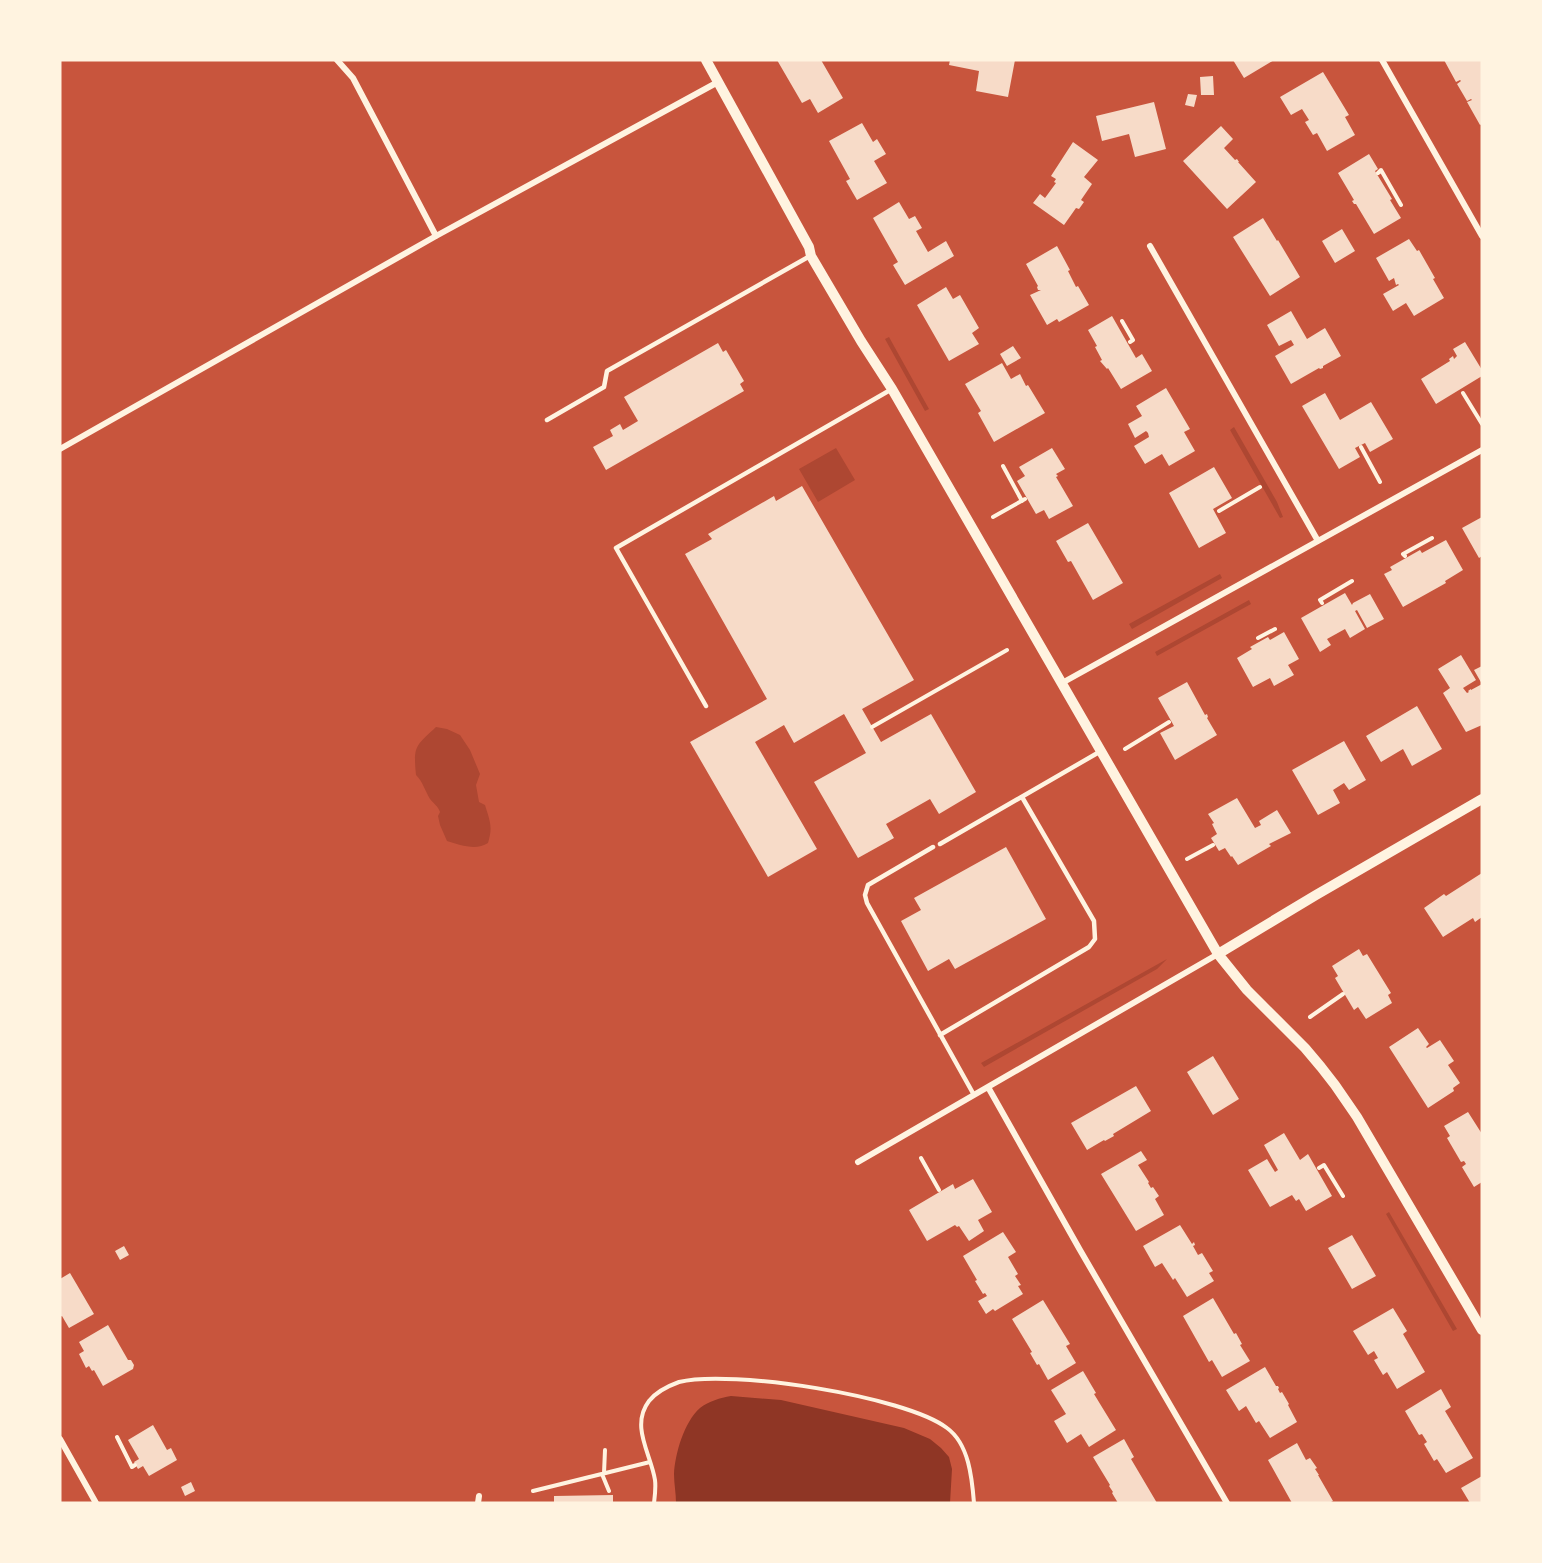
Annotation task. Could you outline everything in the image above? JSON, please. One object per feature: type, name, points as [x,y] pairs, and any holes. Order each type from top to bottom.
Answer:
[{"type":"street","points":[[337,60],[353,78],[436,236]]},
{"type":"street","points":[[706,60],[809,247],[811,255],[861,341],[892,388],[1218,954],[1247,990],[1305,1048],[1335,1085],[1357,1117],[1482,1330]]},
{"type":"street","points":[[1382,60],[1482,236]]},
{"type":"street","points":[[60,449],[436,236],[718,82]]},
{"type":"street","points":[[1150,246],[1318,541]]},
{"type":"street","points":[[1062,683],[1482,450]]},
{"type":"street","points":[[858,1162],[1482,799]]},
{"type":"street","points":[[988,1087],[1227,1503]]},
{"type":"street","points":[[60,1439],[96,1503]]},
{"type":"lane","points":[[547,420],[604,387],[607,371],[811,255]]},
{"type":"lane","points":[[706,706],[616,548],[892,388]]},
{"type":"lane","points":[[940,844],[1101,751]]},
{"type":"lane","points":[[939,1035],[1089,947],[1095,939],[1094,921],[1022,797]]},
{"type":"lane","points":[[933,848],[868,885],[865,895],[867,903],[974,1095]]},
{"type":"path","points":[[1378,172],[1382,170],[1401,205]]},
{"type":"path","points":[[1122,321],[1133,340],[1130,342]]},
{"type":"path","points":[[1462,393],[1482,424]]},
{"type":"path","points":[[1361,447],[1380,482]]},
{"type":"path","points":[[993,517],[1024,500],[1003,466]]},
{"type":"path","points":[[1219,511],[1260,487]]},
{"type":"path","points":[[1405,556],[1403,554],[1432,538]]},
{"type":"path","points":[[1322,603],[1320,600],[1352,581]]},
{"type":"path","points":[[1258,638],[1275,629]]},
{"type":"path","points":[[872,727],[1006,650]]},
{"type":"path","points":[[1125,749],[1169,722]]},
{"type":"path","points":[[1187,860],[1213,845]]},
{"type":"path","points":[[1310,1017],[1343,994]]},
{"type":"path","points":[[921,1158],[939,1190]]},
{"type":"path","points":[[1319,1168],[1324,1165],[1343,1196]]},
{"type":"path","points":[[654,1503],[655,1479],[642,1436],[641,1424],[648,1402],[661,1389],[680,1382],[703,1379],[743,1379],[834,1392],[885,1403],[932,1419],[948,1428],[966,1455],[972,1476],[974,1503]]},
{"type":"path","points":[[117,1437],[132,1467],[135,1465]]},
{"type":"path","points":[[605,1450],[603,1474],[609,1491]]},
{"type":"path","points":[[533,1491],[650,1462]]},
{"type":"path","points":[[554,1478],[558,1485],[557,1492]]},
{"type":"shaded area","points":[[889,337],[929,409],[925,411],[885,339]]},
{"type":"shaded area","points":[[1234,427],[1277,502],[1283,517],[1280,518],[1230,430]]},
{"type":"shaded area","points":[[836,448],[855,480],[818,502],[799,469]]},
{"type":"shaded area","points":[[1220,574],[1222,578],[1132,629],[1129,624]]},
{"type":"shaded area","points":[[1249,600],[1251,604],[1157,656],[1155,652]]},
{"type":"shaded area","points":[[436,727],[460,735],[470,750],[480,774],[476,785],[479,802],[485,805],[491,828],[488,843],[478,847],[447,841],[440,825],[438,816],[440,812],[416,775],[417,747]]},
{"type":"shaded area","points":[[1167,959],[1157,969],[984,1067],[981,1063]]},
{"type":"shaded area","points":[[1389,1212],[1457,1329],[1453,1331],[1386,1214]]},
{"type":"shaded area","points":[[731,1396],[781,1400],[904,1428],[930,1439],[949,1457],[952,1469],[950,1503],[676,1503],[675,1466],[678,1448],[689,1421],[707,1403]]},
{"type":"building","points":[[777,60],[821,60],[843,98],[818,113],[810,99],[802,103]]},
{"type":"building","points":[[950,60],[1015,60],[1008,97],[976,91],[979,71],[949,65]]},
{"type":"building","points":[[1233,60],[1274,60],[1244,78]]},
{"type":"building","points":[[1444,60],[1482,60],[1482,124],[1480,125],[1467,102],[1472,100],[1467,101],[1457,84],[1461,81],[1456,82]]},
{"type":"building","points":[[1323,72],[1349,115],[1345,117],[1355,135],[1327,151],[1317,133],[1313,135],[1305,122],[1309,120],[1302,109],[1291,115],[1280,97]]},
{"type":"building","points":[[1213,76],[1214,95],[1201,95],[1200,77]]},
{"type":"building","points":[[1188,94],[1197,95],[1194,107],[1185,105]]},
{"type":"building","points":[[1154,102],[1166,149],[1135,157],[1129,134],[1102,141],[1096,116]]},
{"type":"building","points":[[862,123],[873,142],[877,139],[886,154],[874,161],[887,183],[857,200],[846,181],[850,179],[829,141]]},
{"type":"building","points":[[1221,126],[1233,139],[1224,148],[1235,160],[1237,159],[1256,182],[1227,209],[1183,161]]},
{"type":"building","points":[[1073,142],[1098,160],[1084,177],[1092,184],[1081,200],[1084,202],[1079,209],[1076,208],[1064,225],[1033,203],[1040,194],[1045,198],[1056,183],[1054,182],[1056,179],[1051,176]]},
{"type":"building","points":[[1369,154],[1378,169],[1375,171],[1401,218],[1374,234],[1352,201],[1354,200],[1338,173]]},
{"type":"building","points":[[899,202],[909,219],[915,216],[922,228],[916,231],[928,252],[946,241],[954,256],[905,285],[893,265],[898,262],[873,218]]},
{"type":"building","points":[[1263,218],[1300,277],[1270,296],[1233,237]]},
{"type":"building","points":[[1342,229],[1355,251],[1335,263],[1322,241]]},
{"type":"building","points":[[1409,239],[1417,251],[1419,250],[1444,298],[1414,316],[1406,303],[1393,311],[1383,294],[1399,285],[1396,285],[1394,278],[1389,281],[1376,258]]},
{"type":"building","points":[[1057,246],[1076,287],[1078,286],[1089,305],[1059,322],[1057,319],[1047,325],[1030,295],[1041,290],[1038,290],[1026,264]]},
{"type":"building","points":[[946,287],[953,299],[960,295],[979,328],[972,333],[979,344],[949,361],[917,305]]},
{"type":"building","points":[[1291,311],[1307,339],[1325,328],[1341,356],[1291,384],[1275,356],[1294,345],[1291,340],[1279,346],[1267,325]]},
{"type":"building","points":[[1112,316],[1136,358],[1142,354],[1152,371],[1121,389],[1108,368],[1100,361],[1102,360],[1095,347],[1097,346],[1088,330]]},
{"type":"building","points":[[1465,342],[1482,370],[1482,376],[1436,404],[1421,379],[1450,361],[1449,359],[1453,356],[1454,359],[1457,356],[1453,349]]},
{"type":"building","points":[[718,343],[723,352],[726,350],[744,381],[740,384],[744,391],[606,470],[593,447],[613,436],[610,430],[620,424],[623,430],[638,421],[624,397]]},
{"type":"building","points":[[1013,346],[1021,358],[1007,366],[1000,354]]},
{"type":"building","points":[[1002,363],[1011,379],[1020,374],[1045,413],[994,442],[978,413],[981,411],[965,384]]},
{"type":"building","points":[[1166,388],[1190,429],[1184,432],[1195,451],[1169,466],[1162,454],[1145,464],[1134,446],[1149,437],[1148,433],[1146,431],[1135,438],[1128,424],[1142,416],[1136,406]]},
{"type":"building","points":[[1325,393],[1340,420],[1371,402],[1393,439],[1370,452],[1365,443],[1355,448],[1360,457],[1339,469],[1302,406]]},
{"type":"building","points":[[1052,448],[1065,469],[1056,474],[1058,476],[1056,477],[1073,506],[1049,519],[1044,510],[1036,514],[1017,481],[1025,476],[1019,467]]},
{"type":"building","points":[[1214,467],[1232,498],[1213,509],[1226,533],[1199,548],[1169,493]]},
{"type":"building","points":[[802,486],[914,680],[862,709],[881,742],[931,714],[976,792],[939,814],[930,799],[886,824],[894,838],[858,858],[814,782],[866,753],[844,714],[794,743],[784,725],[755,742],[817,849],[768,877],[690,742],[767,699],[685,554],[712,539],[708,534],[774,496],[776,501]]},
{"type":"building","points":[[1482,517],[1482,556],[1479,558],[1462,528]]},
{"type":"building","points":[[1088,523],[1123,583],[1093,600],[1071,561],[1068,562],[1056,541]]},
{"type":"building","points":[[1446,540],[1463,570],[1445,581],[1446,583],[1403,607],[1384,574],[1392,570],[1390,567],[1420,550],[1422,553]]},
{"type":"building","points":[[1345,593],[1352,605],[1370,594],[1384,619],[1367,628],[1357,610],[1355,611],[1365,629],[1350,638],[1345,629],[1327,639],[1331,645],[1320,652],[1301,618]]},
{"type":"building","points":[[1284,632],[1299,659],[1288,665],[1294,675],[1274,686],[1270,678],[1253,687],[1237,658],[1252,649],[1250,647],[1268,637],[1270,640]]},
{"type":"building","points":[[1461,655],[1476,680],[1463,688],[1467,693],[1482,684],[1482,725],[1466,732],[1443,693],[1450,688],[1438,669]]},
{"type":"building","points":[[1482,666],[1482,684],[1474,670]]},
{"type":"building","points":[[1187,682],[1217,735],[1175,760],[1160,733],[1174,726],[1158,698]]},
{"type":"building","points":[[1417,706],[1442,749],[1412,766],[1403,749],[1381,762],[1366,736]]},
{"type":"building","points":[[1344,741],[1366,780],[1349,790],[1344,783],[1333,790],[1340,803],[1318,815],[1292,770]]},
{"type":"building","points":[[1237,798],[1255,828],[1261,825],[1259,821],[1277,810],[1291,833],[1269,844],[1271,846],[1238,865],[1225,848],[1219,851],[1211,838],[1217,834],[1208,814]]},
{"type":"building","points":[[1006,847],[1046,919],[955,969],[949,959],[928,971],[901,921],[921,910],[914,898]]},
{"type":"building","points":[[1482,873],[1482,917],[1475,922],[1473,918],[1443,937],[1424,908]]},
{"type":"building","points":[[1359,949],[1363,956],[1367,954],[1391,993],[1388,995],[1392,1003],[1366,1019],[1358,1007],[1354,1010],[1335,978],[1338,976],[1332,966]]},
{"type":"building","points":[[1418,1028],[1429,1044],[1427,1048],[1440,1040],[1454,1061],[1448,1065],[1460,1083],[1453,1088],[1454,1091],[1428,1108],[1389,1047]]},
{"type":"building","points":[[1213,1056],[1239,1099],[1213,1115],[1187,1072]]},
{"type":"building","points":[[1136,1086],[1151,1111],[1113,1134],[1114,1136],[1087,1150],[1071,1123]]},
{"type":"building","points":[[1468,1112],[1482,1134],[1482,1182],[1474,1187],[1462,1167],[1466,1164],[1464,1161],[1461,1162],[1447,1138],[1450,1136],[1444,1126]]},
{"type":"building","points":[[1284,1133],[1300,1160],[1308,1154],[1332,1196],[1306,1211],[1299,1199],[1296,1201],[1292,1195],[1270,1207],[1248,1170],[1267,1159],[1275,1172],[1278,1170],[1264,1145]]},
{"type":"building","points":[[1141,1151],[1147,1160],[1138,1165],[1151,1188],[1153,1187],[1159,1196],[1155,1199],[1164,1215],[1136,1231],[1101,1174]]},
{"type":"building","points":[[973,1179],[992,1212],[978,1220],[984,1231],[969,1241],[959,1226],[955,1225],[927,1241],[909,1210],[953,1184],[955,1189]]},
{"type":"building","points":[[1180,1225],[1192,1244],[1194,1242],[1193,1246],[1198,1255],[1202,1253],[1213,1271],[1209,1273],[1214,1281],[1187,1297],[1162,1263],[1155,1267],[1143,1246]]},
{"type":"building","points":[[1003,1232],[1016,1252],[1008,1257],[1018,1274],[1015,1276],[1021,1285],[1018,1286],[1023,1294],[986,1314],[978,1301],[987,1296],[983,1294],[975,1281],[977,1280],[963,1256]]},
{"type":"building","points":[[1352,1235],[1376,1276],[1352,1289],[1328,1248]]},
{"type":"building","points":[[124,1246],[129,1255],[120,1260],[115,1251]]},
{"type":"building","points":[[70,1273],[94,1314],[69,1328],[62,1316],[60,1317],[60,1279]]},
{"type":"building","points":[[1213,1298],[1234,1334],[1236,1333],[1250,1361],[1222,1377],[1212,1360],[1209,1362],[1183,1316]]},
{"type":"building","points":[[1043,1300],[1070,1344],[1066,1346],[1076,1363],[1048,1380],[1039,1364],[1037,1365],[1030,1353],[1032,1352],[1012,1319]]},
{"type":"building","points":[[1393,1308],[1407,1331],[1403,1334],[1425,1372],[1397,1389],[1387,1372],[1383,1375],[1374,1360],[1378,1358],[1374,1351],[1368,1355],[1353,1331]]},
{"type":"building","points":[[108,1325],[128,1360],[131,1360],[134,1365],[133,1369],[103,1386],[94,1370],[92,1371],[89,1366],[86,1368],[79,1354],[84,1351],[79,1342]]},
{"type":"building","points":[[1265,1367],[1289,1404],[1297,1422],[1270,1438],[1259,1421],[1256,1423],[1246,1406],[1239,1411],[1226,1390]]},
{"type":"building","points":[[1083,1371],[1116,1430],[1089,1447],[1081,1434],[1067,1443],[1054,1421],[1066,1414],[1051,1390]]},
{"type":"building","points":[[1441,1389],[1451,1407],[1445,1411],[1473,1458],[1446,1473],[1437,1459],[1434,1461],[1424,1444],[1427,1442],[1422,1434],[1419,1435],[1405,1411]]},
{"type":"building","points":[[153,1425],[167,1450],[171,1448],[177,1460],[149,1476],[143,1466],[138,1469],[134,1462],[139,1459],[128,1440]]},
{"type":"building","points":[[1124,1439],[1134,1457],[1131,1459],[1157,1503],[1118,1503],[1093,1457]]},
{"type":"building","points":[[1297,1443],[1306,1460],[1310,1458],[1317,1468],[1315,1469],[1333,1501],[1329,1503],[1292,1503],[1268,1460]]},
{"type":"building","points":[[1482,1476],[1482,1503],[1470,1503],[1461,1488]]},
{"type":"building","points":[[191,1482],[195,1491],[185,1496],[181,1487]]},
{"type":"building","points":[[613,1495],[613,1503],[554,1503],[554,1496]]}]
